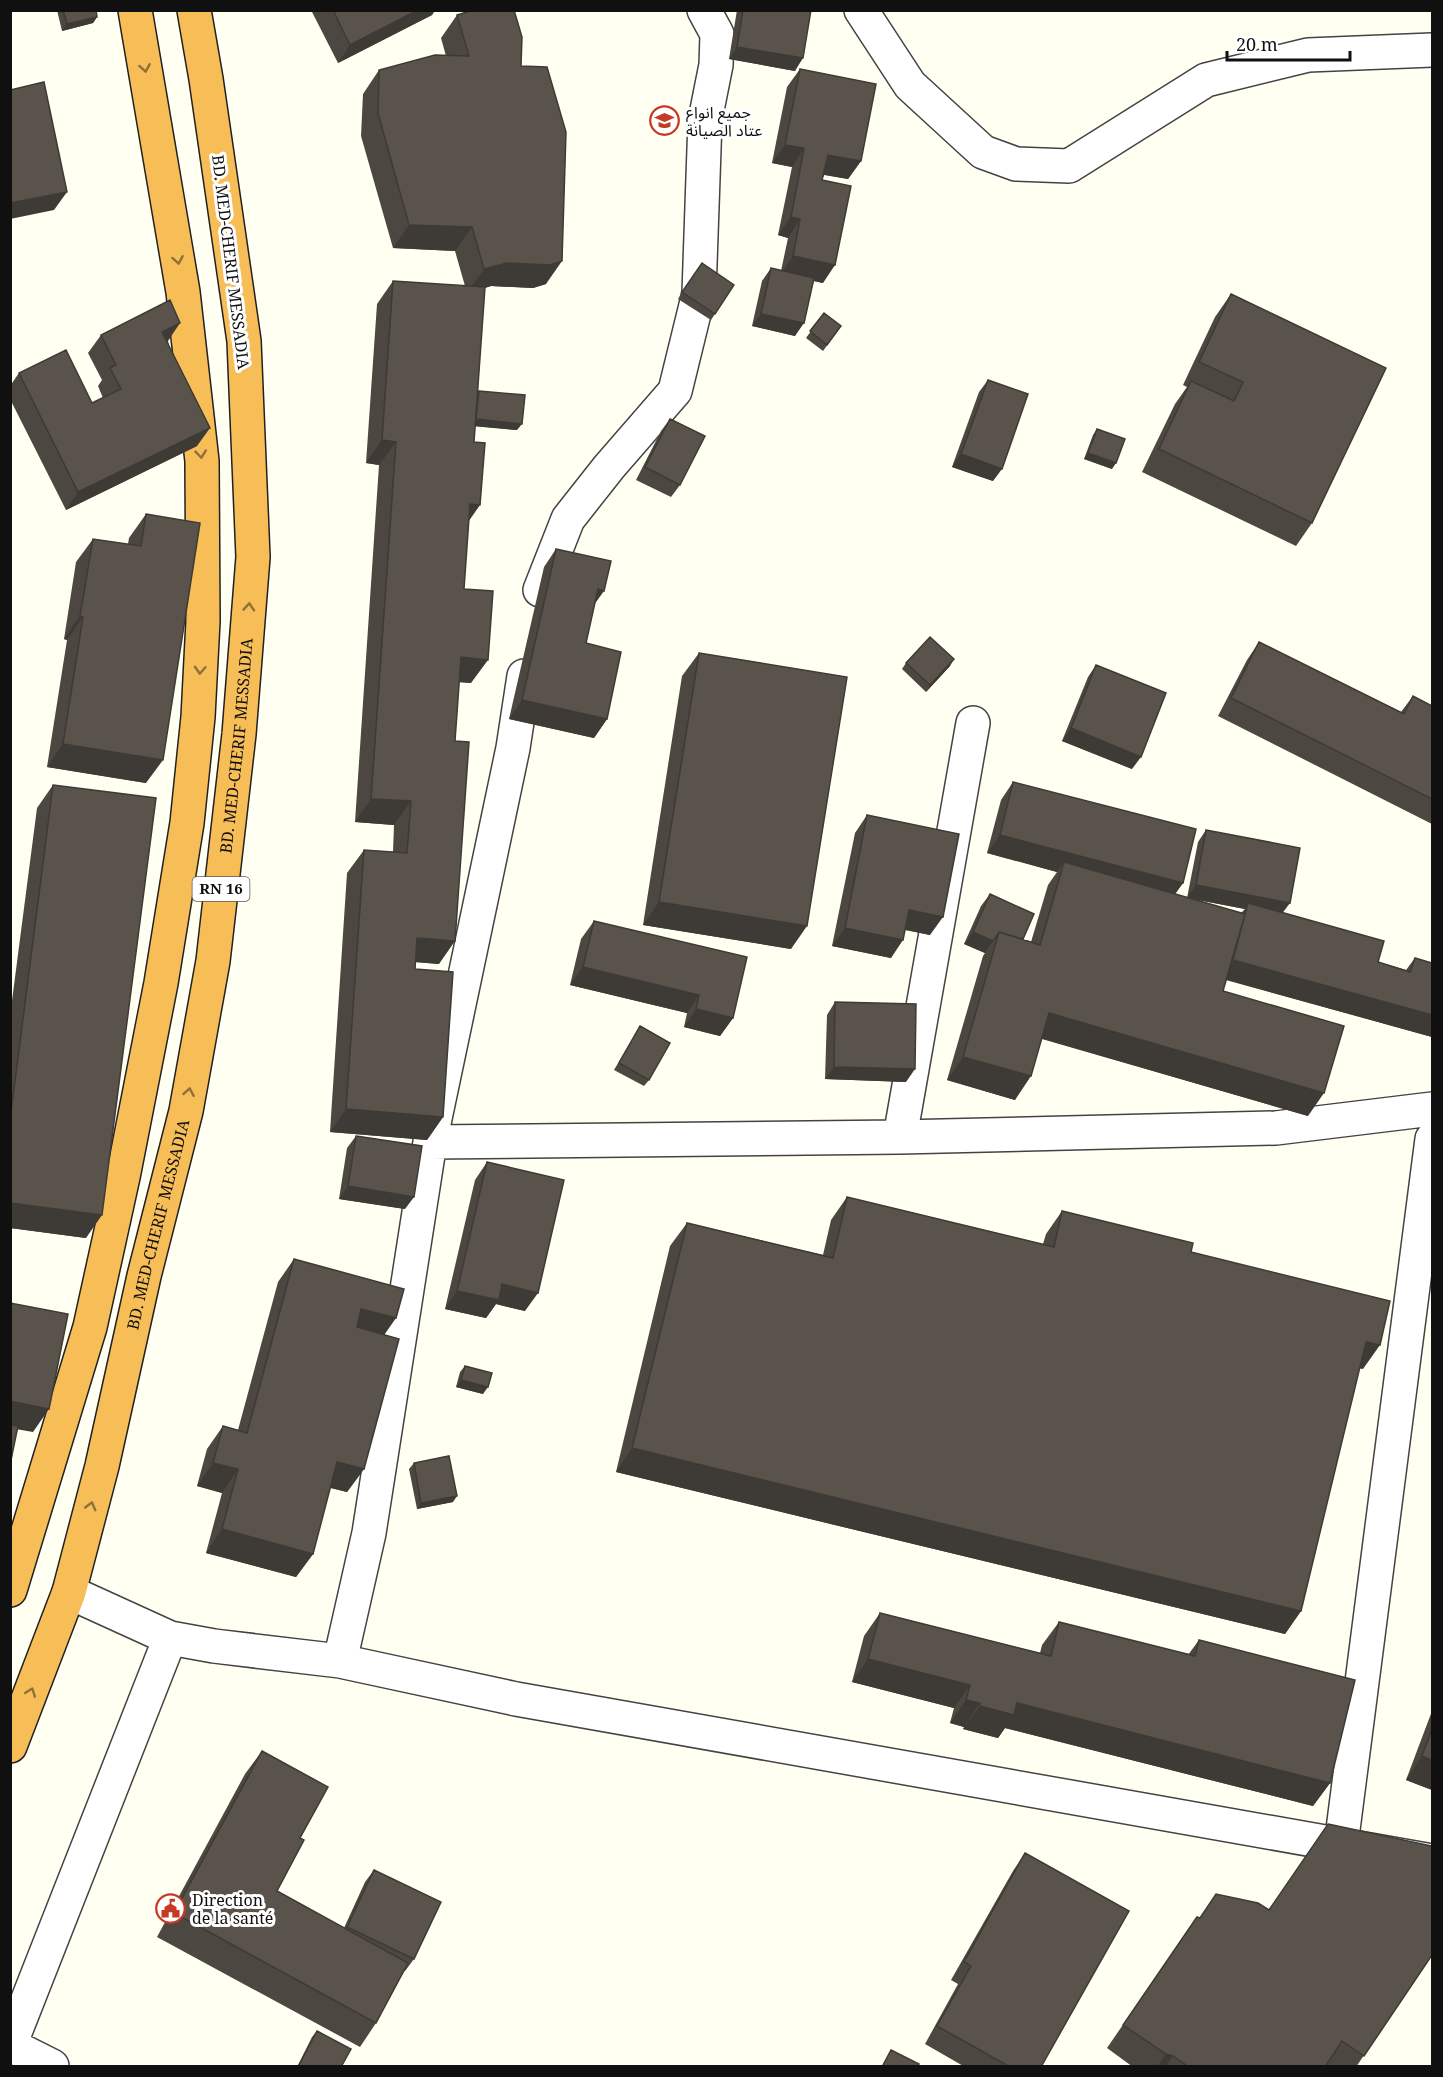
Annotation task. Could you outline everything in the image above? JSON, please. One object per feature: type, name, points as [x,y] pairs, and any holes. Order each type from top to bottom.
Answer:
[{"type":"highway","name":"RN 16","points":[[10,1590],[18,1550],[90,1327],[123,1177],[161,983],[183,846],[198,717],[203,621],[202,461],[183,292],[135,10]]},
{"type":"highway","name":"BD. MED-CHERIF MESSADIA","points":[[10,1746],[69,1592],[102,1466],[142,1288],[186,1110],[213,961],[241,711],[253,557],[244,341],[194,10]]},
{"type":"street","points":[[340,1661],[369,1533],[430,1142],[513,748],[536,601],[568,519],[609,466],[675,391],[699,293],[705,120],[716,65],[717,34],[704,10]]},
{"type":"street","points":[[861,10],[910,85],[983,152],[1016,164],[1069,166],[1206,80],[1308,55],[1432,50]]},
{"type":"street","points":[[900,1137],[973,723]]},
{"type":"street","points":[[430,1142],[900,1137],[1276,1128],[1432,1109]]},
{"type":"street","points":[[1341,1845],[1432,1139]]},
{"type":"street","points":[[69,1592],[170,1638],[214,1646],[340,1661],[516,1699],[1432,1861]]},
{"type":"street","points":[[52,2067],[10,2045],[170,1638]]},
{"type":"building","points":[[63,10],[96,10],[97,17],[67,24]]},
{"type":"building","points":[[333,10],[418,10],[350,45]]},
{"type":"building","points":[[473,10],[514,10],[522,37],[521,66],[547,67],[566,132],[562,261],[550,265],[507,263],[484,269],[472,227],[409,225],[378,113],[379,70],[435,55],[469,56],[457,15]]},
{"type":"building","points":[[743,10],[811,10],[803,58],[737,47]]},
{"type":"building","points":[[800,69],[876,84],[861,161],[828,155],[822,180],[851,186],[835,265],[793,256],[800,219],[791,217],[804,148],[785,145]]},
{"type":"building","points":[[44,82],[67,192],[10,203],[10,90]]},
{"type":"building","points":[[702,263],[734,285],[715,314],[682,292]]},
{"type":"building","points":[[771,268],[814,278],[804,323],[761,314]]},
{"type":"building","points":[[393,281],[485,287],[474,442],[485,443],[480,505],[470,504],[464,589],[493,591],[488,660],[461,657],[455,741],[469,742],[455,941],[417,938],[415,969],[453,972],[443,1117],[346,1109],[364,850],[407,853],[411,801],[371,799],[396,442],[382,440]]},
{"type":"building","points":[[1231,294],[1386,368],[1312,523],[1159,449],[1191,381],[1234,401],[1243,382],[1199,362]]},
{"type":"building","points":[[170,300],[180,323],[162,332],[210,428],[78,492],[19,373],[66,350],[92,403],[121,389],[110,368],[116,365],[101,335]]},
{"type":"building","points":[[824,313],[841,326],[827,345],[810,331]]},
{"type":"building","points":[[988,380],[1028,394],[1002,469],[961,454]]},
{"type":"building","points":[[479,391],[525,395],[522,424],[476,419]]},
{"type":"building","points":[[670,419],[705,436],[680,485],[645,467]]},
{"type":"building","points":[[1097,429],[1125,439],[1116,463],[1088,453]]},
{"type":"building","points":[[146,514],[200,523],[163,760],[63,744],[93,539],[141,546]]},
{"type":"building","points":[[556,549],[611,561],[604,591],[598,589],[586,643],[621,652],[607,719],[522,700]]},
{"type":"building","points":[[930,637],[954,659],[930,685],[906,663]]},
{"type":"building","points":[[1259,642],[1404,714],[1413,696],[1432,706],[1432,799],[1231,698]]},
{"type":"building","points":[[699,653],[847,677],[807,926],[659,902]]},
{"type":"building","points":[[1096,665],[1166,693],[1141,757],[1071,728]]},
{"type":"building","points":[[1013,782],[1196,829],[1183,883],[1000,835]]},
{"type":"building","points":[[53,785],[156,798],[102,1215],[10,1203],[10,1120]]},
{"type":"building","points":[[867,815],[959,834],[943,917],[909,910],[903,940],[845,928]]},
{"type":"building","points":[[1206,830],[1300,848],[1290,903],[1196,885]]},
{"type":"building","points":[[1064,862],[1245,914],[1223,991],[1344,1026],[1324,1093],[1049,1013],[1031,1076],[963,1057],[999,932],[1040,945]]},
{"type":"building","points":[[990,894],[1034,914],[1023,939],[999,932],[993,941],[973,932]]},
{"type":"building","points":[[1248,903],[1384,941],[1378,962],[1410,972],[1415,958],[1432,963],[1432,1015],[1233,960]]},
{"type":"building","points":[[594,921],[747,957],[733,1018],[696,1009],[699,995],[583,967]]},
{"type":"building","points":[[835,1002],[916,1004],[915,1069],[834,1067]]},
{"type":"building","points":[[640,1026],[670,1043],[649,1080],[619,1063]]},
{"type":"building","points":[[356,1136],[422,1146],[414,1197],[348,1186]]},
{"type":"building","points":[[487,1162],[564,1180],[538,1293],[502,1284],[499,1300],[457,1291]]},
{"type":"building","points":[[847,1197],[1054,1247],[1062,1211],[1193,1243],[1191,1252],[1390,1301],[1380,1345],[1366,1342],[1301,1611],[632,1448],[687,1223],[833,1258]]},
{"type":"building","points":[[294,1259],[404,1289],[396,1318],[361,1309],[357,1327],[399,1339],[364,1469],[337,1462],[313,1554],[222,1529],[238,1469],[213,1463],[223,1426],[247,1433]]},
{"type":"building","points":[[10,1303],[68,1314],[49,1409],[10,1401]]},
{"type":"building","points":[[465,1366],[492,1373],[488,1387],[461,1380]]},
{"type":"building","points":[[10,1425],[18,1426],[10,1465]]},
{"type":"building","points":[[449,1456],[457,1496],[421,1503],[414,1463]]},
{"type":"building","points":[[880,1613],[1051,1656],[1059,1622],[1195,1656],[1199,1640],[1355,1680],[1330,1783],[1017,1703],[1014,1715],[980,1706],[980,1703],[966,1700],[970,1685],[868,1659]]},
{"type":"building","points":[[1432,1729],[1432,1760],[1422,1756]]},
{"type":"building","points":[[262,1751],[328,1787],[300,1838],[304,1840],[277,1891],[408,1963],[376,2023],[174,1913]]},
{"type":"building","points":[[1328,1824],[1432,1846],[1432,1955],[1364,2056],[1342,2041],[1325,2067],[1189,2067],[1123,2025],[1197,1917],[1200,1918],[1216,1894],[1258,1903],[1269,1910]]},
{"type":"building","points":[[1025,1853],[1129,1911],[1041,2067],[1010,2067],[937,2026],[971,1966],[964,1962]]},
{"type":"building","points":[[374,1870],[441,1902],[414,1959],[347,1927]]},
{"type":"building","points":[[317,2031],[351,2049],[341,2067],[298,2067]]},
{"type":"building","points":[[891,2050],[919,2064],[917,2067],[882,2067]]},
{"type":"place","name":"جميع انواع عتاد الصيانة","points":[[665,121]]},
{"type":"place","name":"Direction de la santé","points":[[171,1909]]}]
